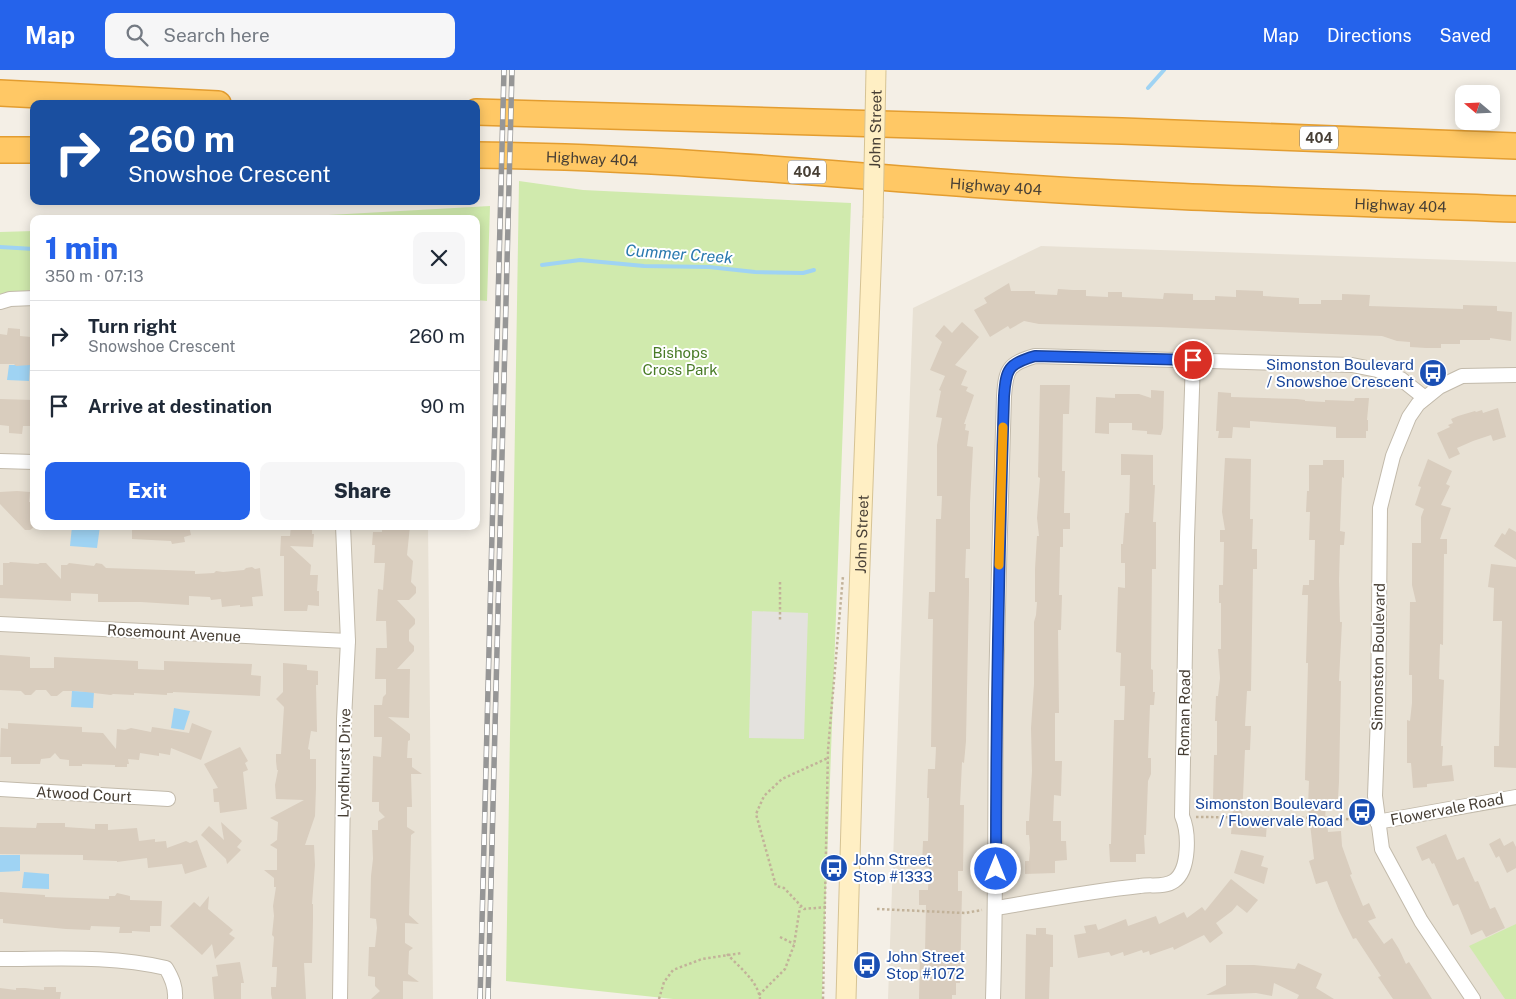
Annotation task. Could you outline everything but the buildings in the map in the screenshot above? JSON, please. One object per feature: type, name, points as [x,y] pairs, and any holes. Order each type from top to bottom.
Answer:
[{"type":"highway","points":[[0,94],[131,100]]},
{"type":"highway","name":"404","points":[[480,112],[1122,131],[1516,146]]},
{"type":"highway","points":[[0,150],[30,150]]},
{"type":"highway","name":"Highway 404","points":[[480,155],[550,155],[796,171],[985,186],[1516,209]]},
{"type":"main road","name":"John Street","points":[[846,999],[853,752],[873,218],[876,70]]},
{"type":"street","points":[[0,302],[10,299],[30,298]]},
{"type":"street","points":[[993,999],[996,908],[996,693],[999,538],[1004,396],[1005,382],[1011,366],[1019,361],[1035,356],[1352,365],[1377,370],[1401,379],[1425,398]]},
{"type":"street","name":"Roman Road","points":[[996,908],[1108,889],[1165,885],[1175,881],[1184,869],[1187,844],[1186,825],[1182,816],[1187,538],[1193,360]]},
{"type":"street","name":"Simonston Boulevard","points":[[1473,999],[1421,921],[1382,849],[1375,796],[1378,716],[1380,508],[1385,482],[1400,436],[1418,404],[1439,386],[1462,376],[1516,376]]},
{"type":"street","points":[[0,461],[30,462]]},
{"type":"street","name":"Lyndhurst Drive","points":[[340,999],[344,719],[348,642],[343,530]]},
{"type":"street","name":"Rosemount Avenue","points":[[0,624],[348,642]]},
{"type":"street","name":"Atwood Court","points":[[0,789],[168,799]]},
{"type":"street","name":"Flowervale Road","points":[[1377,822],[1516,797]]},
{"type":"street","points":[[0,959],[74,959],[151,964],[166,968],[172,978],[176,992],[175,999]]},
{"type":"path","points":[[823,999],[828,758],[843,567]]},
{"type":"path","points":[[780,582],[780,622]]},
{"type":"path","points":[[826,906],[804,909],[784,888],[776,886],[756,814],[764,796],[782,780],[828,758]]},
{"type":"path","points":[[1182,816],[1336,818],[1377,822]]},
{"type":"path","points":[[759,995],[785,969],[794,945],[800,905]]},
{"type":"path","points":[[877,909],[965,913],[996,908]]},
{"type":"path","points":[[780,937],[794,945]]},
{"type":"path","points":[[659,999],[664,982],[673,970],[702,959],[742,953]]},
{"type":"path","points":[[728,954],[754,983],[760,999]]},
{"type":"shaded area","points":[[1041,246],[1516,262],[1516,999],[888,999],[913,308]]},
{"type":"shaded area","points":[[30,290],[30,530],[428,530],[433,999],[0,999],[0,296]]},
{"type":"shaded area","points":[[752,611],[808,613],[804,739],[749,738]]},
{"type":"green space","name":"Bishops Cross Park","points":[[519,181],[583,190],[851,203],[822,999],[673,999],[506,981]]},
{"type":"green space","points":[[490,206],[487,301],[480,300],[480,215],[329,215]]},
{"type":"green space","points":[[30,231],[30,290],[0,296],[0,232]]},
{"type":"green space","points":[[1516,924],[1516,999],[1505,999],[1469,946]]},
{"type":"water","points":[[9,365],[30,365],[29,381],[7,380]]},
{"type":"water","points":[[72,530],[99,530],[97,548],[70,546]]},
{"type":"water","points":[[72,691],[94,692],[93,708],[71,707]]},
{"type":"water","points":[[174,708],[190,711],[184,730],[171,728]]},
{"type":"water","points":[[0,855],[20,855],[20,871],[0,872]]},
{"type":"water","points":[[24,872],[49,874],[49,889],[22,888]]},
{"type":"waterway","name":"Cummer Creek","points":[[1148,88],[1164,70]]},
{"type":"waterway","name":"Cummer Creek","points":[[0,247],[30,249]]},
{"type":"waterway","name":"Cummer Creek","points":[[542,265],[580,260],[644,266],[709,267],[755,272],[803,273],[814,270]]},
{"type":"railway","points":[[480,999],[504,70]]},
{"type":"railway","points":[[488,999],[512,70]]},
{"type":"slow traffic","points":[[999,565],[1003,427]]},
{"type":"place","name":"Simonston Boulevard / Snowshoe Crescent","points":[[1433,373]]},
{"type":"place","name":"Simonston Boulevard / Flowervale Road","points":[[1362,812]]},
{"type":"place","name":"John Street Stop #1333","points":[[834,868]]},
{"type":"place","name":"John Street Stop #1072","points":[[867,965]]},
{"type":"route","points":[[996,869],[996,693],[999,538],[1004,396],[1005,382],[1011,366],[1019,361],[1035,356],[1193,360]]}]
